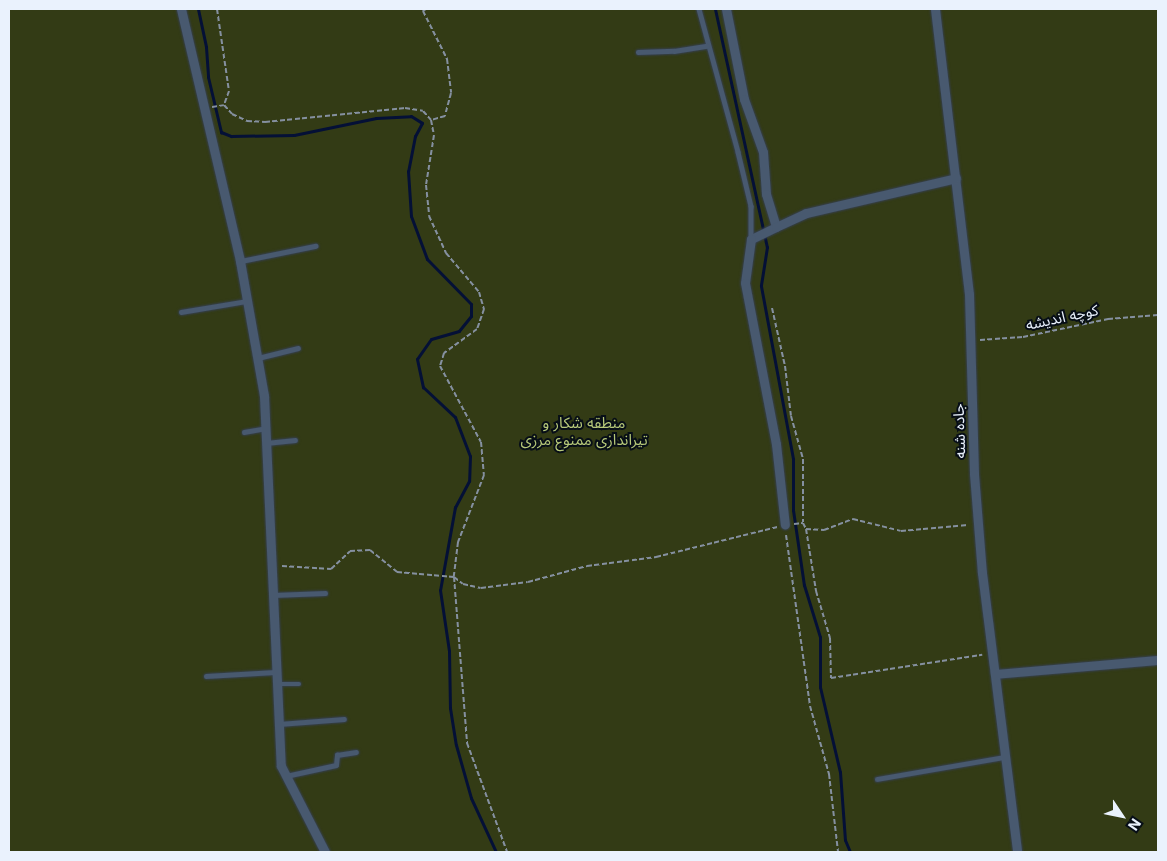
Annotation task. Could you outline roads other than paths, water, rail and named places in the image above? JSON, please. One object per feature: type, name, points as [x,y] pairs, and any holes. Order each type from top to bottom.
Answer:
[{"type":"street","points":[[181,9],[240,261],[258,358],[266,428],[275,684],[281,766],[325,852]]},
{"type":"street","points":[[726,9],[744,99],[763,152],[766,194],[773,228]]},
{"type":"street","name":"جاده شنه","points":[[935,9],[969,294],[978,524],[992,654],[1018,852]]},
{"type":"street","points":[[785,525],[776,444],[745,283],[755,238],[806,213],[956,178]]},
{"type":"street","points":[[995,674],[1158,660]]},
{"type":"lane","points":[[699,9],[707,46],[747,188],[755,238]]},
{"type":"lane","points":[[638,52],[674,52],[707,46]]},
{"type":"lane","points":[[240,261],[315,246]]},
{"type":"lane","points":[[181,312],[247,301]]},
{"type":"lane","points":[[258,358],[298,348]]},
{"type":"lane","points":[[244,432],[266,428]]},
{"type":"lane","points":[[266,443],[295,440]]},
{"type":"lane","points":[[273,595],[325,593]]},
{"type":"lane","points":[[206,676],[275,672]]},
{"type":"lane","points":[[275,684],[300,684]]},
{"type":"lane","points":[[278,724],[344,719]]},
{"type":"lane","points":[[286,776],[336,765],[337,756],[356,752]]},
{"type":"lane","points":[[877,779],[1005,756]]},
{"type":"waterway","points":[[198,9],[206,47],[208,77],[221,132],[231,136],[294,135],[376,118],[411,116],[422,123],[415,136],[408,171],[411,216],[427,259],[471,304],[471,316],[459,331],[431,339],[417,359],[423,387],[455,417],[470,456],[469,481],[455,507],[440,590],[449,651],[450,708],[456,745],[471,798],[496,852]]},
{"type":"waterway","points":[[715,9],[767,247],[761,286],[793,459],[793,510],[804,585],[820,637],[820,687],[840,772],[845,840],[850,852]]},
{"type":"park label","name":"منطقه شکار و تیراندازی ممنوع مرزی","points":[[584,430]]}]
